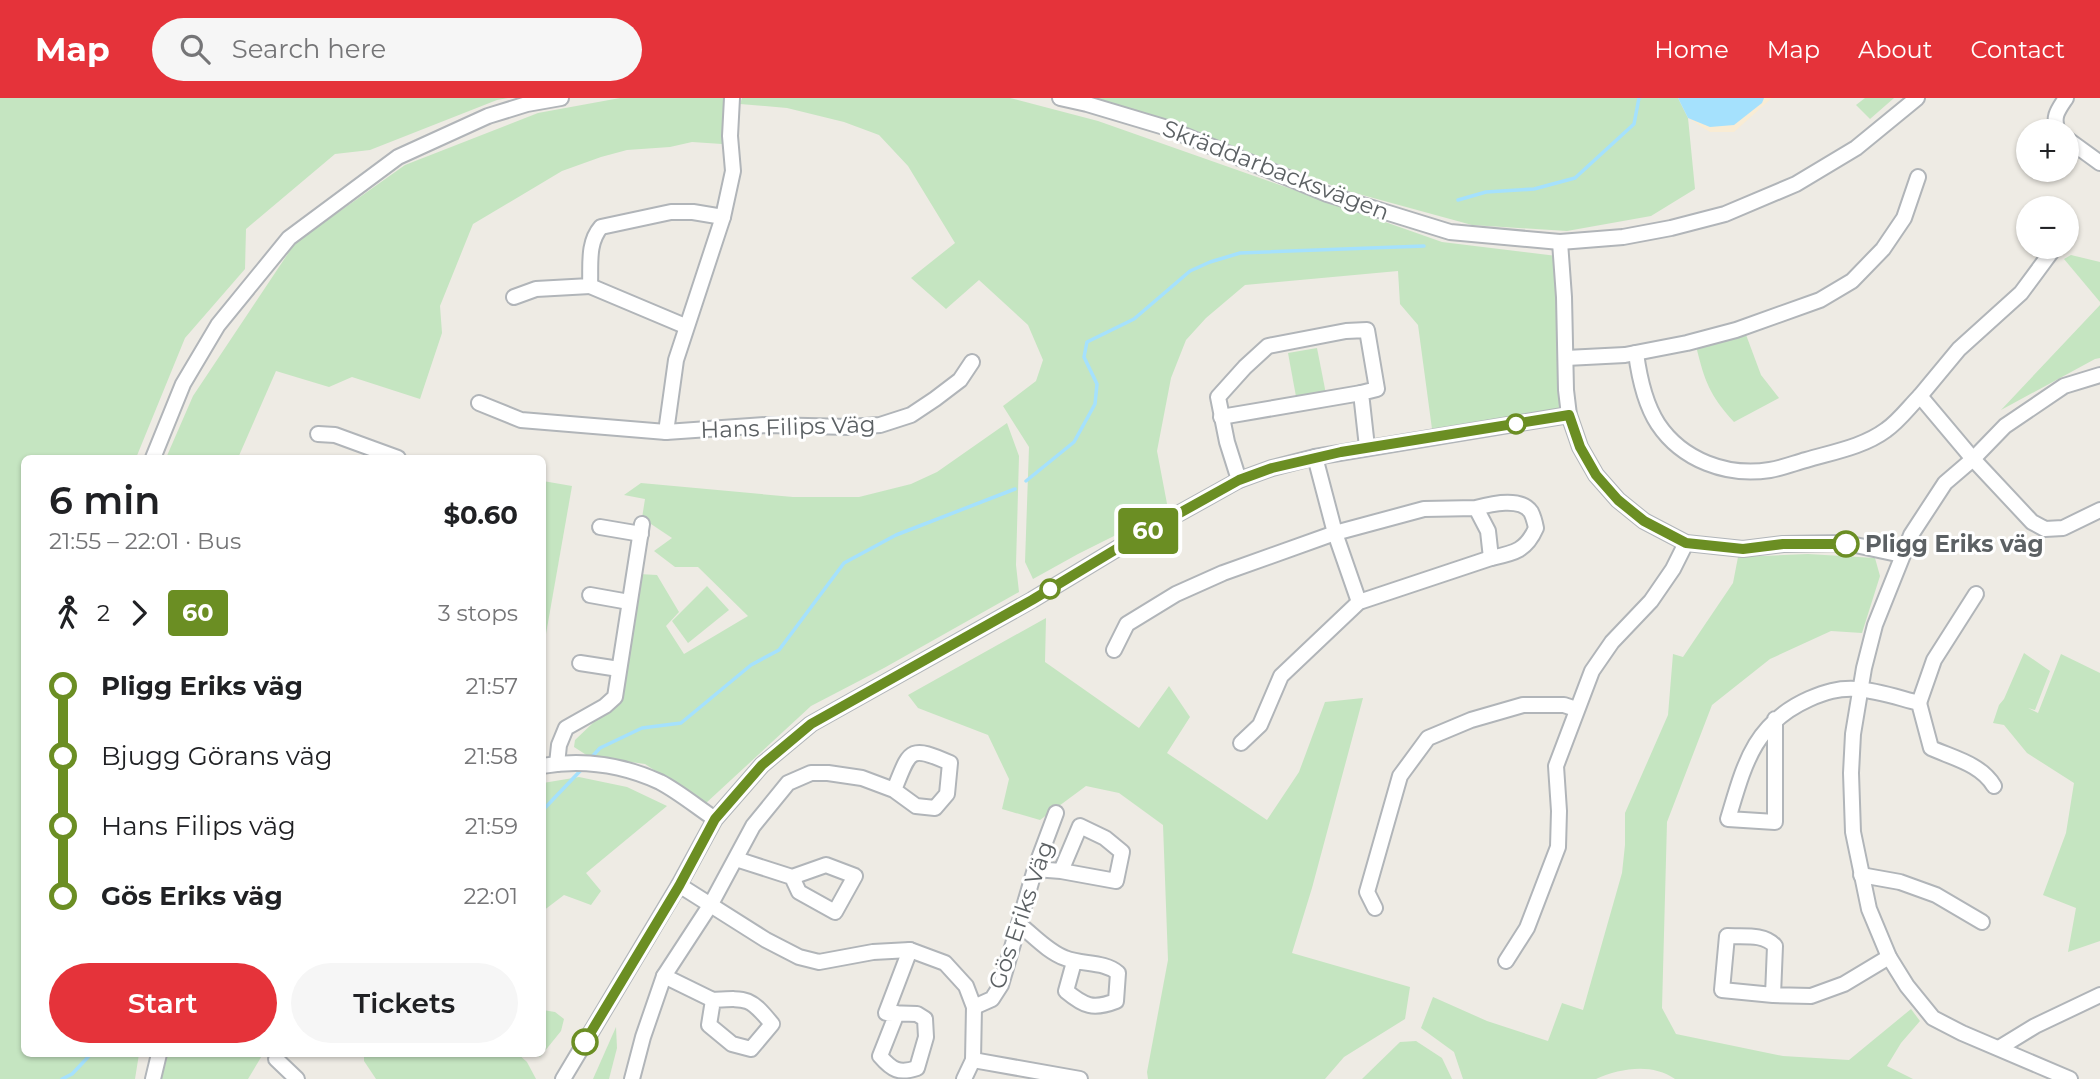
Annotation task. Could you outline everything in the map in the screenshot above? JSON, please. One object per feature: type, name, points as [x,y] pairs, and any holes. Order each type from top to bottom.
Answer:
[{"type":"street","points":[[154,455],[183,384],[218,325],[289,238],[398,157],[488,116],[527,104],[561,98]]},
{"type":"street","name":"Hans Filips Väg","points":[[666,432],[676,359],[723,217],[733,171],[730,136],[732,98]]},
{"type":"street","name":"Skräddarbacksvägen","points":[[1060,98],[1164,127],[1327,194],[1450,232],[1560,242],[1623,237],[1726,214],[1796,184],[1856,148],[1916,98]]},
{"type":"street","points":[[2055,119],[2066,98]]},
{"type":"street","points":[[2079,148],[2100,163]]},
{"type":"street","points":[[1566,358],[1625,355],[1687,343],[1736,330],[1820,300],[1852,281],[1883,249],[1904,218],[1919,177]]},
{"type":"street","points":[[590,286],[591,244],[594,235],[601,228],[671,212],[693,212],[723,217]]},
{"type":"street","points":[[1560,242],[1569,415],[1580,447],[1596,475],[1618,500],[1644,521],[1686,543],[1743,549],[1783,544],[1846,544],[1902,555]]},
{"type":"street","points":[[1636,353],[1642,386],[1657,422],[1673,443],[1711,466],[1741,471],[1770,470],[1852,448],[1886,430],[1920,396],[1959,349],[2021,293],[2046,259]]},
{"type":"street","points":[[514,297],[536,289],[590,286],[685,326]]},
{"type":"street","points":[[1221,417],[1377,390],[1367,330],[1346,331],[1268,346],[1218,397],[1221,417],[1239,480]]},
{"type":"street","name":"Hans Filips Väg","points":[[479,403],[521,420],[666,432],[766,425],[880,425],[911,415],[935,399],[960,380],[972,362]]},
{"type":"street","points":[[2070,1079],[1933,1018],[1907,986],[1889,957],[1869,909],[1853,832],[1851,773],[1859,689],[1875,625],[1911,535],[1945,483],[1973,459],[2005,425],[2064,386],[2100,375]]},
{"type":"street","points":[[1361,393],[1367,447]]},
{"type":"street","points":[[1920,396],[1973,459],[2032,522],[2045,529],[2063,528],[2100,510]]},
{"type":"street","points":[[563,1079],[679,886],[715,819],[762,765],[811,724],[1239,480],[1315,457],[1569,415]]},
{"type":"street","points":[[318,434],[334,435],[390,455]]},
{"type":"street","points":[[1315,457],[1335,533],[1359,602]]},
{"type":"street","points":[[1114,650],[1127,624],[1177,594],[1223,573],[1335,533],[1424,509],[1520,504],[1530,510],[1536,528],[1530,543],[1509,554],[1359,602],[1281,676],[1260,725],[1241,743]]},
{"type":"street","points":[[1476,508],[1488,531],[1491,558]]},
{"type":"street","points":[[600,527],[642,529],[615,697],[605,706],[566,728],[550,765],[581,763],[622,767],[662,783],[715,819]]},
{"type":"street","points":[[1506,961],[1527,928],[1558,846],[1556,766],[1592,671],[1612,642],[1651,601],[1673,569],[1686,543]]},
{"type":"street","points":[[1976,594],[1934,660],[1919,703],[1931,748],[1978,769],[1994,786]]},
{"type":"street","points":[[590,595],[629,602]]},
{"type":"street","points":[[580,663],[619,669]]},
{"type":"street","points":[[1775,719],[1775,822],[1728,819],[1752,750],[1775,719],[1792,707],[1836,689],[1859,689],[1919,703]]},
{"type":"street","points":[[1375,908],[1367,892],[1400,776],[1428,738],[1471,720],[1523,705],[1564,705],[1576,709]]},
{"type":"street","points":[[632,1079],[664,976],[710,904],[753,826],[788,783],[811,773],[862,778],[894,790],[916,806],[935,808],[947,794],[950,764],[929,754],[918,753],[907,758],[894,790]]},
{"type":"street","name":"Gös Eriks Väg","points":[[974,1007],[992,999],[1001,985],[1035,869],[1056,813]]},
{"type":"street","name":"Gös Eriks Väg","points":[[1035,869],[1115,881],[1122,852],[1105,838],[1080,826],[1061,871]]},
{"type":"street","points":[[736,859],[792,877]]},
{"type":"street","points":[[1861,875],[1900,882],[1936,895],[1982,922]]},
{"type":"street","name":"Gös Eriks Väg","points":[[679,886],[799,957],[818,962],[873,952],[910,950],[945,962],[965,986],[974,1007],[974,1060],[964,1079]]},
{"type":"street","name":"Gös Eriks Väg","points":[[1020,925],[1060,957],[1074,962]]},
{"type":"street","points":[[1773,995],[1774,946],[1770,940],[1727,936],[1722,990],[1773,995],[1811,996],[1844,984],[1889,957]]},
{"type":"street","points":[[897,1013],[886,1013],[910,950]]},
{"type":"street","points":[[664,976],[713,1000],[742,998],[759,1008],[772,1024],[751,1049],[732,1044],[709,1026],[713,1000]]},
{"type":"street","points":[[1999,1048],[2035,1026],[2100,995]]},
{"type":"street","points":[[153,1079],[158,1057]]},
{"type":"street","points":[[276,1059],[298,1079]]},
{"type":"street","points":[[974,1060],[1035,1075],[1080,1079]]},
{"type":"green space","points":[[0,98],[508,98],[370,150],[335,154],[246,229],[245,269],[185,338],[137,455],[21,455],[21,1057],[139,1057],[135,1079],[0,1079]]},
{"type":"green space","points":[[620,98],[724,98],[722,144],[692,142],[670,147],[627,150],[601,157],[562,171],[473,224],[440,306],[442,333],[420,399],[352,377],[329,387],[276,371],[239,455],[167,455],[193,396],[295,243],[405,165],[538,113]]},
{"type":"green space","points":[[742,98],[1010,98],[1098,121],[1442,242],[1557,256],[1561,410],[1432,429],[1418,325],[1400,304],[1398,271],[1245,285],[1206,318],[1186,340],[1171,378],[1157,451],[1168,509],[1033,579],[1025,562],[1029,447],[1003,406],[1036,381],[1043,360],[1028,325],[979,280],[946,309],[911,278],[955,243],[908,166],[879,135],[844,122],[787,108],[740,104]]},
{"type":"green space","points":[[1078,98],[1678,98],[1688,118],[1695,189],[1651,216],[1567,231],[1472,225],[1344,190],[1153,115]]},
{"type":"green space","points":[[1865,98],[1894,98],[1870,119],[1856,105]]},
{"type":"green space","points":[[2079,257],[2100,262],[2100,302],[2064,259]]},
{"type":"green space","points":[[2100,305],[2100,358],[2001,410]]},
{"type":"green space","points":[[1745,332],[1761,375],[1779,398],[1734,422],[1709,387],[1696,346]]},
{"type":"green space","points":[[1317,348],[1326,394],[1297,402],[1288,353]]},
{"type":"green space","points":[[1007,423],[1019,456],[1016,565],[1019,592],[811,706],[705,804],[645,764],[588,756],[574,747],[575,740],[617,700],[639,574],[657,575],[679,612],[666,626],[684,654],[748,616],[698,567],[675,567],[654,551],[672,538],[642,518],[645,499],[624,495],[641,483],[793,497],[859,497],[911,484],[937,472]]},
{"type":"green space","points":[[546,482],[572,486],[546,634]]},
{"type":"green space","points":[[1808,554],[1875,558],[1880,576],[1862,633],[1831,631],[1770,659],[1712,705],[1667,822],[1662,1008],[1676,1034],[1783,1056],[1849,1060],[1911,1009],[1920,1021],[1901,1043],[1887,1066],[1913,1079],[1675,1079],[1656,1071],[1636,1069],[1596,1079],[1463,1079],[1454,1052],[1421,1028],[1433,997],[1487,1021],[1548,1041],[1562,1003],[1583,1010],[1622,873],[1625,813],[1668,715],[1673,654],[1683,657],[1733,583],[1738,557]]},
{"type":"green space","points":[[707,586],[729,610],[688,643],[672,621]]},
{"type":"green space","points":[[1046,618],[1045,662],[1139,728],[1169,686],[1190,717],[1167,753],[1267,820],[1299,772],[1325,702],[1363,698],[1292,953],[1410,987],[1405,1019],[1344,1057],[1325,1079],[1148,1079],[1147,1072],[1168,960],[1163,825],[1119,793],[1086,786],[1040,820],[1002,809],[1009,779],[988,735],[918,708],[908,695]]},
{"type":"green space","points":[[2024,653],[2050,671],[2035,710],[2028,708],[2038,713],[2061,654],[2100,673],[2100,941],[2068,952],[2076,908],[2043,895],[2066,833],[2074,783],[2027,753],[2004,725],[1993,723]]},
{"type":"green space","points":[[579,777],[627,787],[667,806],[586,873],[601,891],[591,905],[564,895],[546,909],[546,782]]},
{"type":"green space","points":[[546,1010],[555,1012],[564,1019],[561,1031],[546,1050]]},
{"type":"green space","points":[[616,1027],[617,1048],[609,1079],[593,1079]]},
{"type":"green space","points":[[1416,1041],[1442,1058],[1452,1079],[1362,1079],[1400,1042]]},
{"type":"green space","points":[[166,1057],[261,1057],[248,1079],[160,1079]]},
{"type":"green space","points":[[364,1057],[521,1057],[536,1079],[376,1079]]},
{"type":"sand","points":[[1764,98],[1772,98],[1734,132],[1710,132],[1688,118],[1710,127],[1762,103]]},
{"type":"water","points":[[1678,98],[1764,98],[1762,103],[1734,125],[1710,127],[1688,118]]},
{"type":"waterway","points":[[1458,200],[1486,192],[1534,189],[1575,178],[1634,124],[1639,98]]},
{"type":"waterway","points":[[1026,481],[1074,442],[1095,404],[1097,384],[1084,357],[1087,342],[1134,319],[1190,271],[1240,253],[1424,246]]},
{"type":"waterway","points":[[589,760],[600,748],[642,728],[681,723],[751,665],[779,650],[844,563],[896,535],[1015,489]]},
{"type":"waterway","points":[[546,807],[582,769]]},
{"type":"waterway","points":[[62,1079],[72,1074],[88,1057]]},
{"type":"bus line","name":"60","points":[[585,1042],[679,886],[715,819],[762,765],[811,724],[1239,480],[1315,457],[1569,415],[1573,432],[1596,475],[1618,500],[1644,521],[1686,543],[1743,549],[1783,544],[1846,544]]},
{"type":"place","name":"Pligg Eriks väg","points":[[1846,544]]}]
